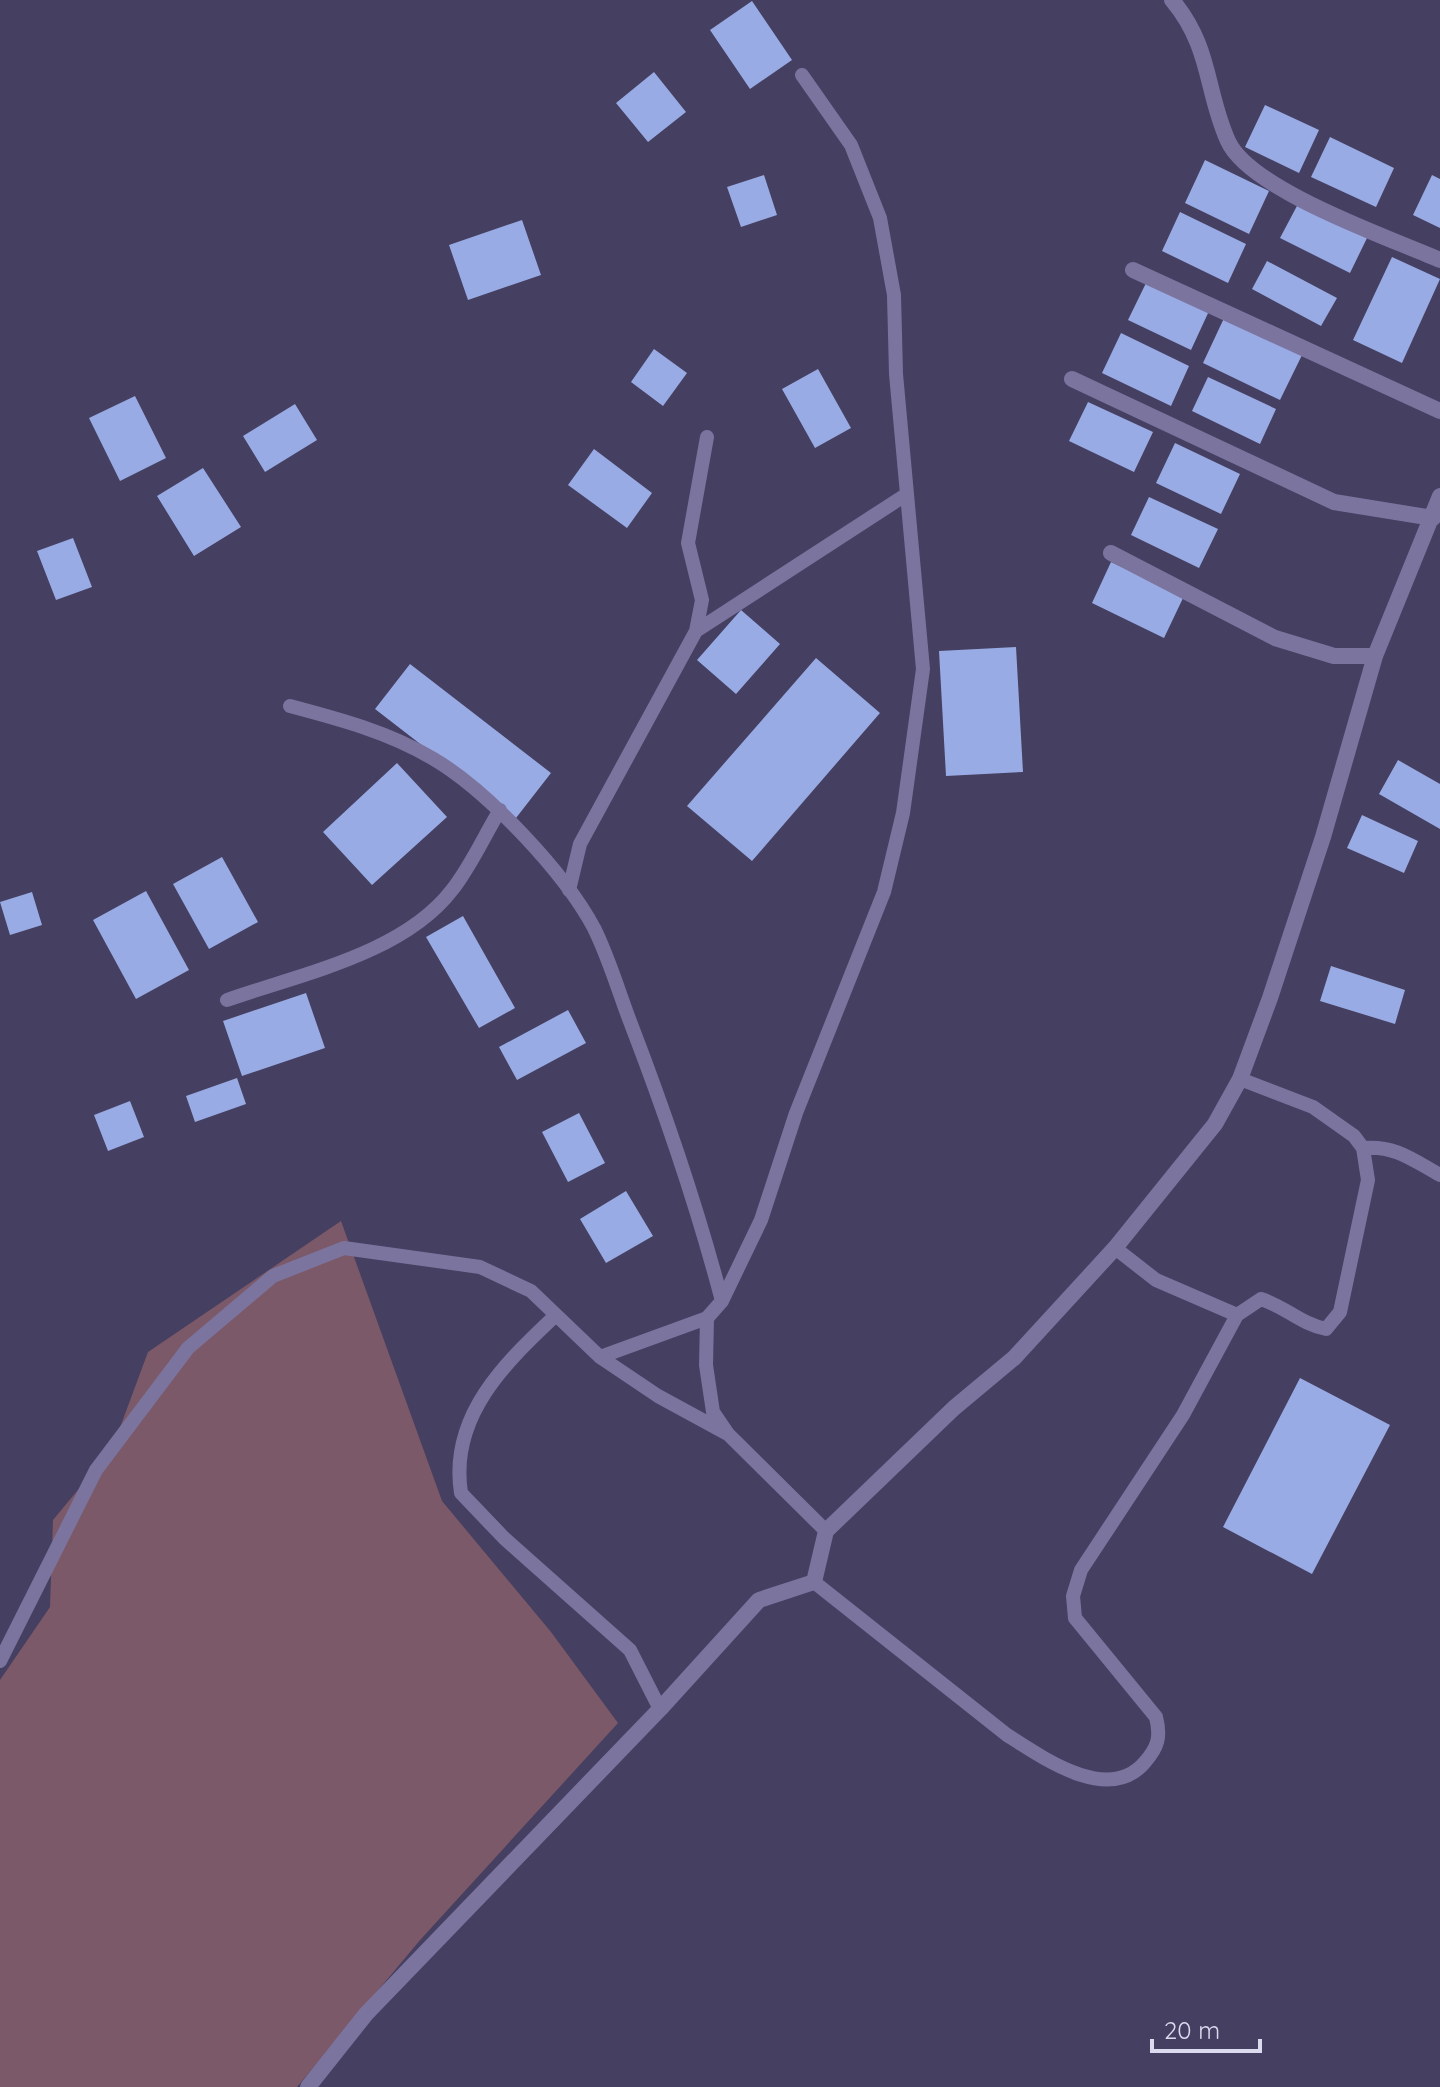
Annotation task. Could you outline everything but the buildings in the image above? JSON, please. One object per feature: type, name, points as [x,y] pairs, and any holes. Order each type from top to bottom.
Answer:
[{"type":"street","points":[[1172,0],[1199,38],[1229,143],[1253,170],[1283,190],[1440,260]]},
{"type":"street","points":[[1133,270],[1440,411]]},
{"type":"street","points":[[1072,379],[1334,502],[1433,518]]},
{"type":"street","points":[[308,2087],[395,1983],[660,1709],[759,1600],[814,1582],[826,1531],[954,1408],[1014,1358],[1115,1248],[1215,1124],[1240,1079],[1314,863],[1375,656],[1440,496]]},
{"type":"street","points":[[1111,553],[1275,638],[1334,656],[1375,656]]},
{"type":"lane","points":[[600,1357],[707,1318],[722,1301],[761,1220],[796,1113],[884,892],[900,826],[923,669],[896,374],[894,295],[880,218],[851,145],[802,75]]},
{"type":"lane","points":[[569,890],[580,844],[696,631],[702,600],[688,543],[707,437]]},
{"type":"lane","points":[[696,631],[907,494]]},
{"type":"lane","points":[[290,706],[364,726],[433,758],[500,810],[569,890],[594,929],[662,1105],[699,1215],[722,1301]]},
{"type":"lane","points":[[227,1000],[385,945],[418,924],[452,890],[500,810]]},
{"type":"lane","points":[[814,1582],[1007,1735],[1036,1754],[1087,1777],[1109,1780],[1125,1778],[1154,1752],[1160,1736],[1156,1717],[1147,1703],[1089,1641],[1075,1618],[1073,1596],[1088,1558],[1183,1415],[1237,1315],[1261,1299],[1280,1305],[1305,1324],[1326,1329],[1340,1312],[1368,1180],[1363,1148],[1354,1136],[1313,1107],[1240,1079]]},
{"type":"lane","points":[[1363,1148],[1382,1147],[1408,1154],[1440,1175]]},
{"type":"lane","points":[[0,1661],[96,1470],[188,1348],[273,1276],[344,1248],[480,1267],[531,1291],[600,1357],[658,1396],[728,1434]]},
{"type":"lane","points":[[1115,1248],[1156,1280],[1237,1315]]},
{"type":"lane","points":[[556,1315],[505,1362],[474,1409],[460,1455],[461,1493],[504,1538],[630,1650],[660,1709]]},
{"type":"lane","points":[[707,1318],[706,1365],[713,1412],[728,1434],[826,1531]]},
{"type":"shaded area","points":[[341,1221],[442,1501],[551,1632],[618,1723],[421,1939],[297,2087],[0,2087],[0,1680],[50,1607],[53,1520],[112,1449],[148,1352]]}]
